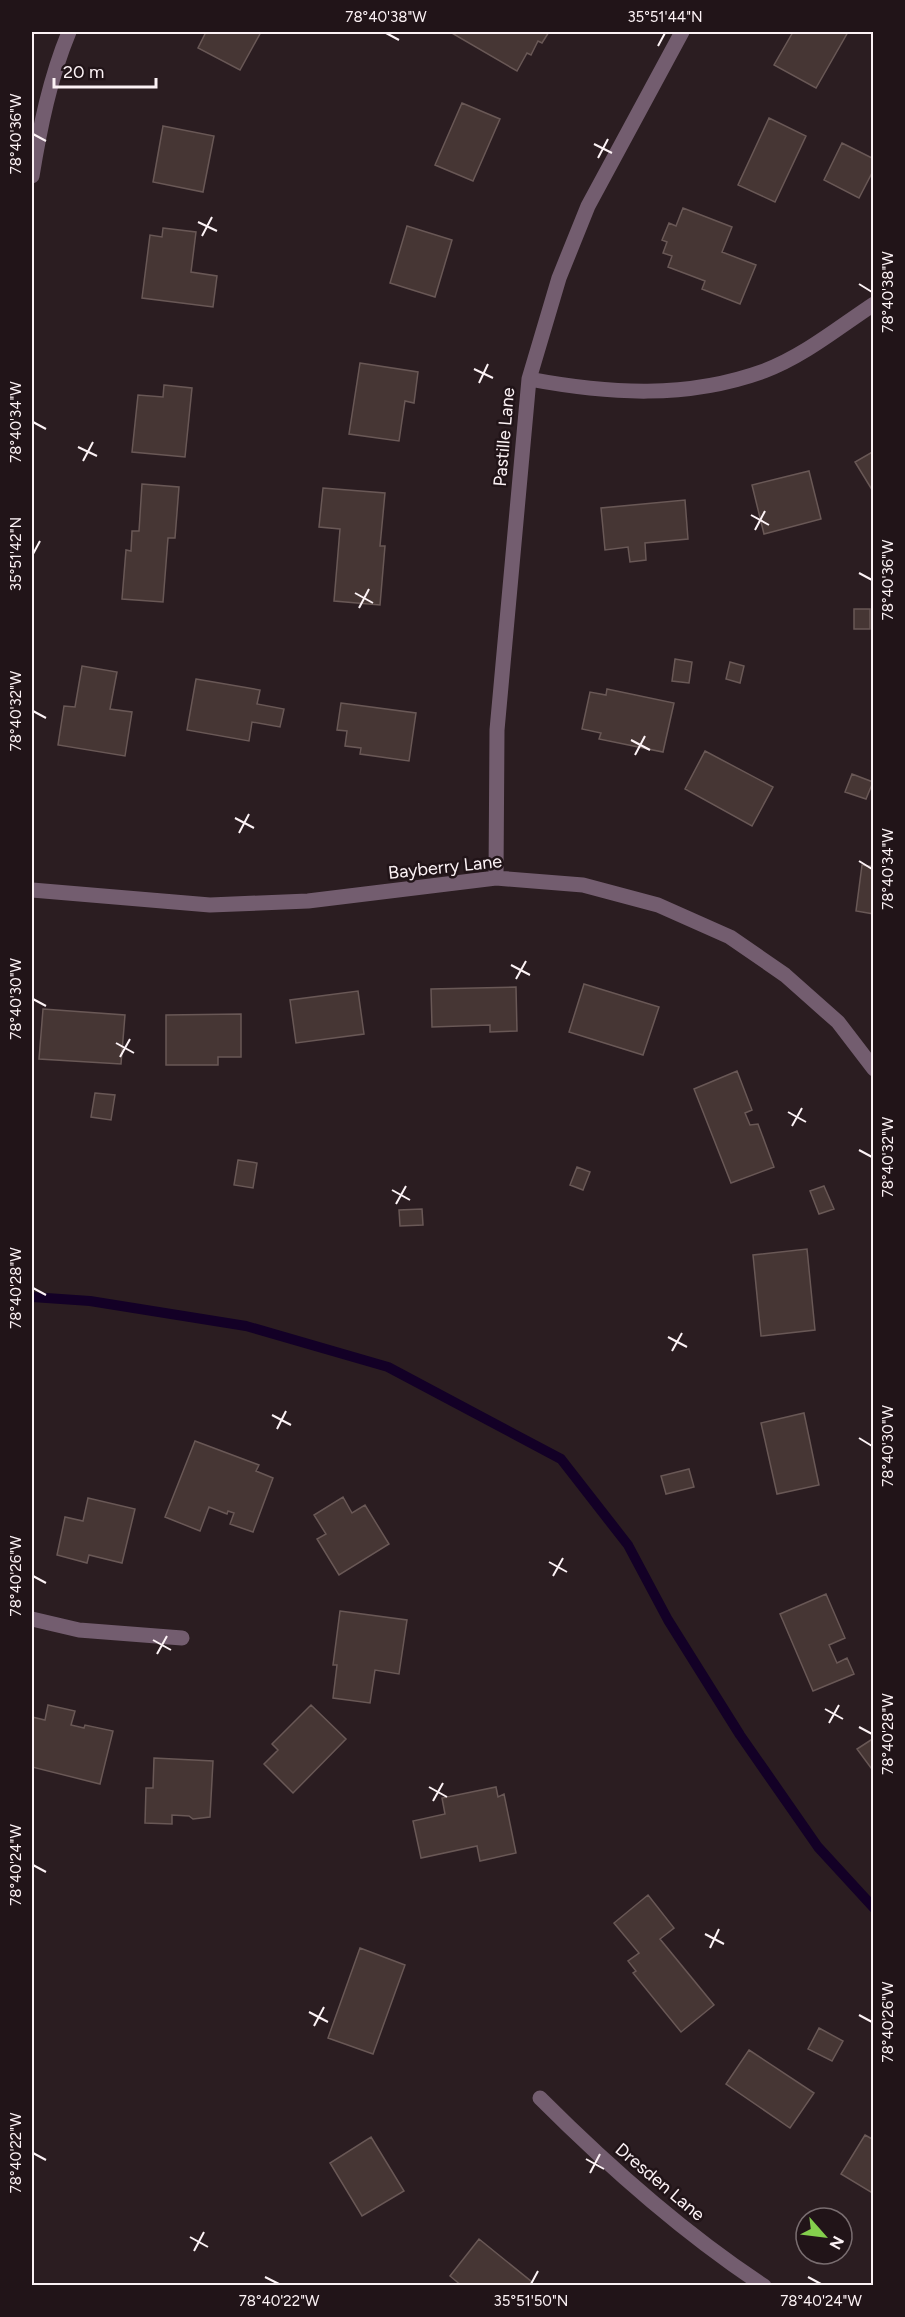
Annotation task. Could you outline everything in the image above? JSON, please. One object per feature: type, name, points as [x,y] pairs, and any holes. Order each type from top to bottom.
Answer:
[{"type":"street","points":[[32,176],[44,108],[69,32]]},
{"type":"street","name":"Pastille Lane","points":[[496,878],[497,730],[529,379],[559,278],[588,206],[682,32]]},
{"type":"street","points":[[529,379],[585,389],[633,392],[673,391],[717,384],[766,370],[816,344],[873,304]]},
{"type":"street","name":"Bayberry Lane","points":[[32,890],[210,905],[308,901],[496,878],[583,885],[658,904],[730,937],[785,975],[838,1022],[873,1069]]},
{"type":"street","points":[[32,1619],[79,1630],[182,1638]]},
{"type":"street","name":"Dresden Lane","points":[[540,2097],[611,2168],[716,2254],[764,2286]]},
{"type":"building","points":[[206,32],[261,32],[240,70],[198,48]]},
{"type":"building","points":[[450,32],[549,32],[542,43],[538,41],[531,55],[527,53],[517,71]]},
{"type":"building","points":[[793,32],[848,32],[816,88],[774,65]]},
{"type":"building","points":[[462,103],[500,119],[473,181],[435,165]]},
{"type":"building","points":[[769,118],[806,136],[775,202],[738,185]]},
{"type":"building","points":[[163,126],[214,136],[203,192],[153,182]]},
{"type":"building","points":[[842,143],[874,159],[874,169],[859,198],[824,180]]},
{"type":"building","points":[[683,208],[732,227],[722,252],[756,265],[740,304],[702,289],[705,281],[668,267],[672,256],[663,253],[667,242],[662,240],[669,223],[676,226]]},
{"type":"building","points":[[407,226],[452,240],[435,297],[390,283]]},
{"type":"building","points":[[163,228],[196,232],[191,272],[217,276],[213,307],[142,298],[150,235],[162,237]]},
{"type":"building","points":[[360,363],[418,372],[414,403],[405,401],[399,441],[349,434]]},
{"type":"building","points":[[164,385],[192,388],[185,457],[132,452],[138,395],[163,397]]},
{"type":"building","points":[[874,451],[874,493],[855,462]]},
{"type":"building","points":[[809,471],[821,519],[764,534],[752,485]]},
{"type":"building","points":[[142,484],[179,487],[175,538],[168,538],[163,602],[122,599],[126,550],[131,551],[132,531],[139,531]]},
{"type":"building","points":[[323,488],[385,493],[380,546],[385,546],[380,605],[334,601],[340,529],[319,527]]},
{"type":"building","points":[[685,500],[688,539],[645,543],[646,560],[630,562],[628,547],[605,550],[601,508]]},
{"type":"building","points":[[854,609],[870,609],[870,629],[854,629]]},
{"type":"building","points":[[675,659],[692,662],[689,683],[672,681]]},
{"type":"building","points":[[730,662],[744,666],[740,683],[726,679]]},
{"type":"building","points":[[82,666],[117,672],[110,709],[132,712],[125,756],[58,745],[64,706],[75,707]]},
{"type":"building","points":[[196,679],[260,690],[257,704],[284,709],[280,727],[252,722],[249,741],[187,730]]},
{"type":"building","points":[[607,689],[674,703],[663,752],[599,739],[601,733],[582,729],[590,692],[606,695]]},
{"type":"building","points":[[341,703],[416,713],[409,761],[360,754],[361,748],[345,746],[347,731],[337,730]]},
{"type":"building","points":[[705,751],[773,787],[752,826],[685,789]]},
{"type":"building","points":[[852,774],[873,782],[866,799],[845,792]]},
{"type":"building","points":[[862,865],[874,867],[874,914],[856,911]]},
{"type":"building","points":[[584,984],[659,1007],[643,1055],[569,1032]]},
{"type":"building","points":[[516,987],[517,1031],[490,1032],[490,1025],[432,1027],[431,989]]},
{"type":"building","points":[[358,991],[364,1034],[296,1043],[290,1000]]},
{"type":"building","points":[[43,1009],[125,1015],[121,1064],[39,1059]]},
{"type":"building","points":[[241,1014],[241,1057],[218,1057],[218,1065],[166,1065],[166,1015]]},
{"type":"building","points":[[737,1071],[752,1110],[745,1113],[750,1125],[758,1124],[774,1167],[731,1183],[694,1089]]},
{"type":"building","points":[[95,1093],[115,1095],[111,1120],[91,1117]]},
{"type":"building","points":[[238,1160],[257,1163],[253,1188],[234,1185]]},
{"type":"building","points":[[577,1167],[590,1172],[583,1190],[570,1185]]},
{"type":"building","points":[[824,1186],[834,1209],[819,1214],[810,1191]]},
{"type":"building","points":[[422,1209],[423,1225],[400,1226],[399,1210]]},
{"type":"building","points":[[807,1249],[815,1330],[761,1336],[753,1255]]},
{"type":"building","points":[[804,1413],[819,1485],[777,1494],[761,1423]]},
{"type":"building","points":[[195,1441],[259,1465],[256,1471],[273,1478],[253,1532],[230,1524],[234,1513],[228,1511],[227,1514],[209,1507],[200,1531],[165,1517]]},
{"type":"building","points":[[689,1469],[694,1487],[666,1494],[661,1476]]},
{"type":"building","points":[[343,1497],[352,1513],[365,1505],[389,1544],[339,1575],[317,1539],[326,1534],[314,1515]]},
{"type":"building","points":[[88,1498],[135,1509],[122,1563],[89,1555],[87,1563],[57,1555],[65,1517],[83,1521]]},
{"type":"building","points":[[826,1594],[845,1638],[829,1645],[837,1663],[847,1658],[854,1674],[813,1691],[780,1614]]},
{"type":"building","points":[[340,1611],[407,1620],[399,1674],[375,1670],[370,1703],[333,1698],[337,1665],[333,1665]]},
{"type":"building","points":[[48,1705],[75,1711],[71,1725],[84,1728],[85,1725],[113,1731],[100,1784],[32,1767],[32,1717],[45,1720]]},
{"type":"building","points":[[311,1705],[346,1739],[293,1793],[264,1764],[278,1750],[272,1744]]},
{"type":"building","points":[[874,1738],[874,1772],[857,1749]]},
{"type":"building","points":[[154,1758],[213,1761],[210,1817],[193,1819],[189,1816],[172,1815],[172,1824],[145,1823],[146,1788],[153,1788]]},
{"type":"building","points":[[496,1787],[498,1797],[504,1794],[516,1853],[480,1861],[477,1846],[421,1858],[413,1821],[445,1814],[442,1798]]},
{"type":"building","points":[[648,1895],[674,1928],[660,1939],[714,2005],[681,2032],[633,1973],[636,1971],[628,1961],[639,1953],[614,1923]]},
{"type":"building","points":[[360,1948],[405,1965],[373,2054],[328,2038]]},
{"type":"building","points":[[819,2028],[843,2041],[832,2061],[808,2049]]},
{"type":"building","points":[[749,2050],[814,2093],[790,2128],[726,2084]]},
{"type":"building","points":[[865,2135],[874,2140],[874,2194],[841,2174]]},
{"type":"building","points":[[371,2137],[404,2191],[362,2216],[330,2163]]},
{"type":"building","points":[[479,2239],[532,2282],[529,2286],[462,2286],[450,2276]]},
{"type":"waterway","points":[[32,1297],[90,1301],[246,1326],[388,1367],[561,1459],[628,1545],[668,1620],[740,1735],[818,1847],[874,1908]]}]
